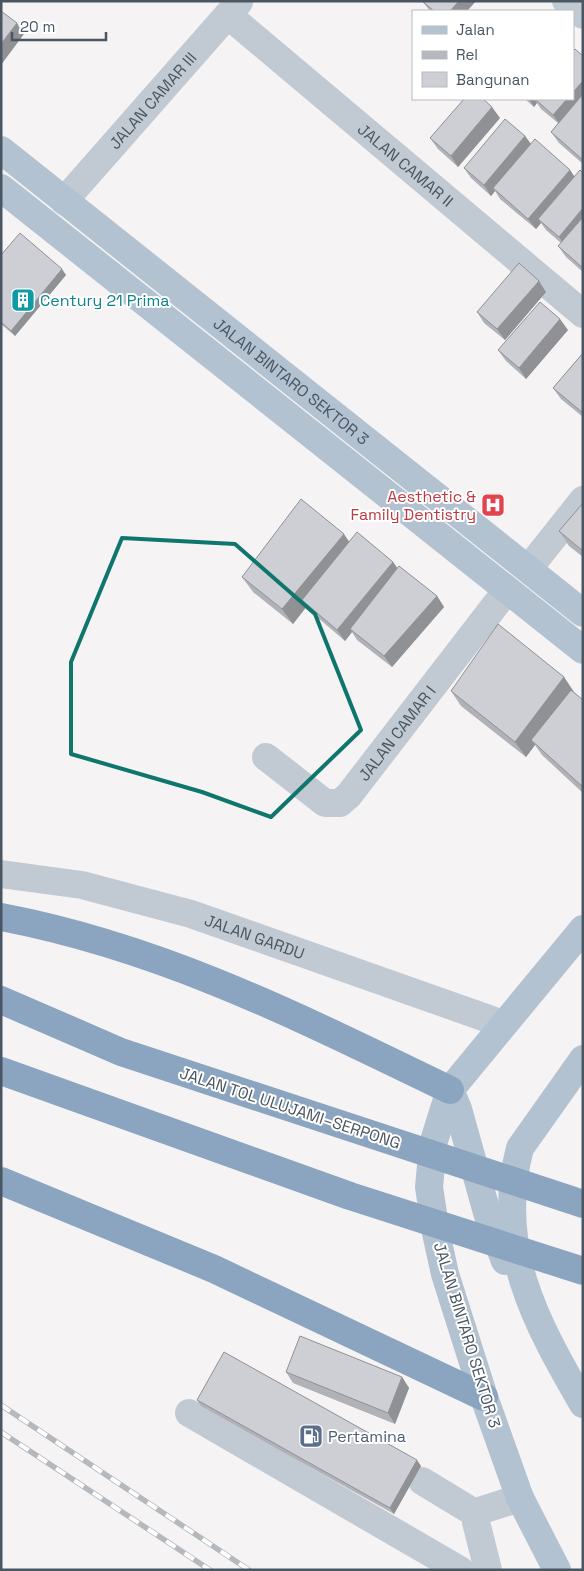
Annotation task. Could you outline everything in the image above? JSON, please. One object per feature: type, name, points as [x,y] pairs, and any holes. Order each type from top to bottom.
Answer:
[{"type":"highway","points":[[1,917],[45,926],[166,961],[279,1007],[450,1090]]},
{"type":"highway","name":"JALAN TOL ULUJAMI–SERPONG","points":[[1,1000],[121,1052],[583,1204]]},
{"type":"highway","points":[[1,1071],[350,1196],[583,1271]]},
{"type":"highway","points":[[1,1181],[214,1269],[484,1397]]},
{"type":"main road","name":"JALAN BINTARO SEKTOR 3","points":[[1,150],[529,568],[583,613]]},
{"type":"main road","name":"JALAN BINTARO SEKTOR 3","points":[[1,188],[583,650]]},
{"type":"main road","name":"JALAN BINTARO SEKTOR 3","points":[[557,1570],[520,1498],[484,1397],[445,1274],[436,1234],[429,1187],[433,1144],[450,1090],[583,929]]},
{"type":"main road","points":[[532,1308],[516,1260],[513,1234],[516,1163],[520,1148],[583,1059]]},
{"type":"main road","points":[[450,1090],[458,1109],[488,1216],[507,1266],[582,1401]]},
{"type":"street","points":[[566,1],[583,15]]},
{"type":"street","name":"JALAN CAMAR III","points":[[64,201],[234,9]]},
{"type":"street","name":"JALAN CAMAR II","points":[[234,9],[583,314]]},
{"type":"street","points":[[529,568],[583,500]]},
{"type":"street","name":"JALAN CAMAR I","points":[[266,757],[325,804],[340,803],[349,795],[507,590]]},
{"type":"street","name":"JALAN GARDU","points":[[1,874],[82,885],[191,914],[503,1024]]},
{"type":"street","points":[[189,1413],[460,1570]]},
{"type":"street","points":[[422,1481],[478,1515]]},
{"type":"street","points":[[488,1570],[476,1522],[478,1515],[482,1510],[520,1498]]},
{"type":"highlighted area","points":[[122,538],[235,544],[315,614],[361,730],[271,817],[202,792],[71,754],[71,662]]},
{"type":"building","points":[[459,1],[451,10],[433,10],[423,2]]},
{"type":"building","points":[[1,11],[17,23],[1,44]]},
{"type":"building","points":[[574,50],[583,56],[583,81],[574,91]]},
{"type":"building","points":[[583,94],[583,160],[551,132]]},
{"type":"building","points":[[463,100],[484,100],[492,107],[451,156],[430,138]]},
{"type":"building","points":[[536,100],[566,100],[553,115]]},
{"type":"building","points":[[505,119],[525,136],[484,185],[464,168]]},
{"type":"building","points":[[535,139],[570,170],[528,219],[493,188]]},
{"type":"building","points":[[580,170],[583,173],[583,208],[559,237],[538,219]]},
{"type":"building","points":[[583,217],[583,268],[558,246]]},
{"type":"building","name":"Century 21 Prima","points":[[20,233],[62,269],[11,331],[1,322],[1,255]]},
{"type":"building","points":[[519,263],[539,281],[497,329],[477,312]]},
{"type":"building","points":[[540,302],[560,319],[519,368],[498,350]]},
{"type":"building","points":[[583,353],[583,413],[553,388]]},
{"type":"building","points":[[301,499],[344,534],[282,609],[242,577]]},
{"type":"building","points":[[583,503],[583,551],[559,531]]},
{"type":"building","points":[[357,532],[393,562],[337,630],[302,600]]},
{"type":"building","points":[[399,566],[437,596],[384,656],[350,629]]},
{"type":"building","points":[[498,624],[564,677],[515,742],[451,691]]},
{"type":"building","points":[[571,690],[583,700],[583,787],[531,740]]},
{"type":"building","points":[[300,1336],[402,1377],[388,1413],[286,1372]]},
{"type":"building","name":"Pertamina","points":[[224,1352],[417,1460],[390,1508],[197,1400]]},
{"type":"railway","points":[[1,1405],[249,1570]]},
{"type":"railway","points":[[1,1432],[210,1570]]},
{"type":"place","name":"Century 21 Prima","points":[[23,300]]},
{"type":"place","name":"Aesthetic & Family Dentistry","points":[[493,505]]},
{"type":"place","name":"Pertamina","points":[[311,1436]]}]
